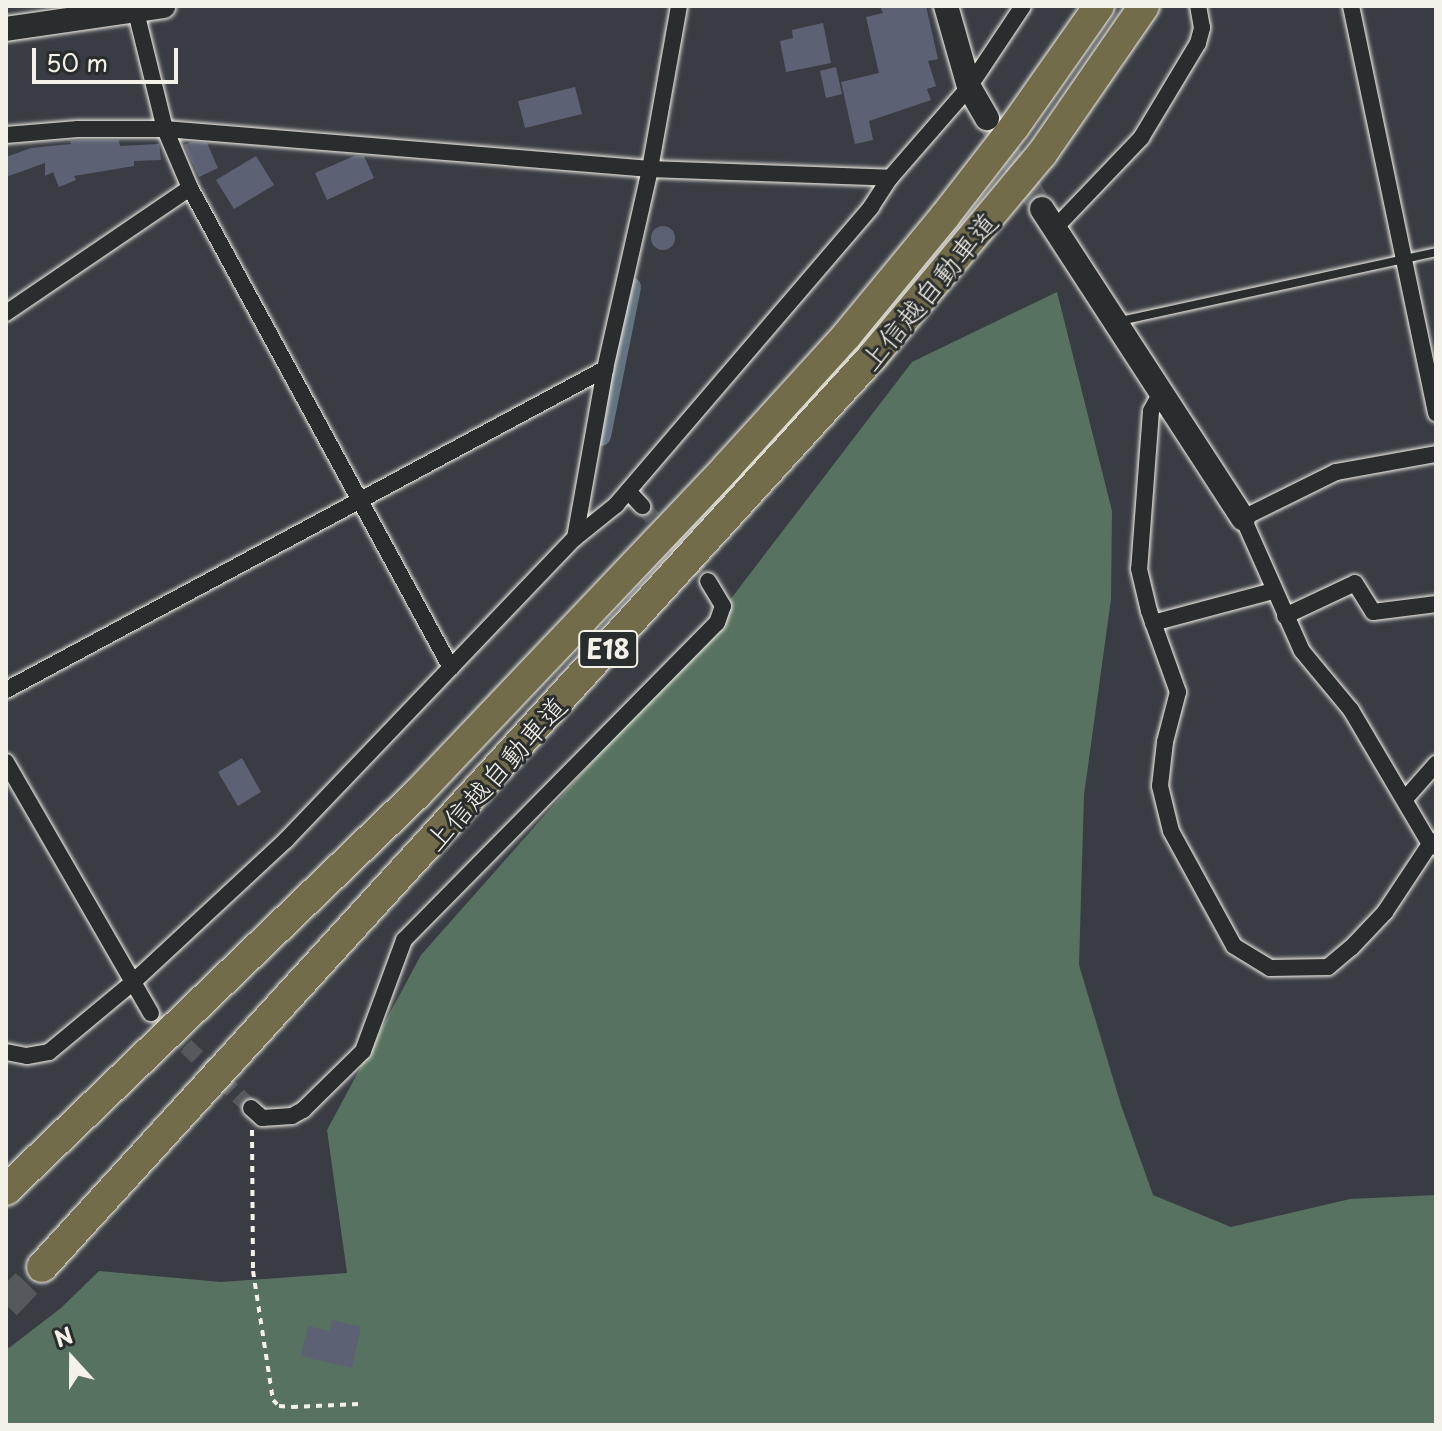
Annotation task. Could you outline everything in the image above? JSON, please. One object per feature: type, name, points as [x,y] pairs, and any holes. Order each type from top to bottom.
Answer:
[{"type":"highway","name":"上信越自動車道","points":[[6,1190],[417,794],[727,467],[847,335],[945,216],[1014,127],[1099,6]]},
{"type":"highway","name":"上信越自動車道","points":[[42,1267],[872,357],[1042,154],[1144,6]]},
{"type":"street","points":[[6,29],[163,6]]},
{"type":"street","points":[[575,538],[605,369],[650,169],[679,6]]},
{"type":"street","points":[[946,6],[969,87],[987,118]]},
{"type":"street","points":[[6,1052],[27,1056],[49,1052],[131,984],[286,840],[575,538],[628,491],[871,207],[890,178],[969,87],[1023,6]]},
{"type":"street","points":[[1162,391],[1151,411],[1139,569],[1153,623],[1178,692],[1165,742],[1160,786],[1171,831],[1234,946],[1270,968],[1328,967],[1385,912],[1434,844],[1351,710],[1302,651],[1243,518],[1162,391],[1049,218],[1141,138],[1198,43],[1202,28],[1198,6]]},
{"type":"street","points":[[1351,6],[1436,413]]},
{"type":"street","points":[[136,12],[165,129],[190,188],[357,502],[451,668]]},
{"type":"street","points":[[6,135],[78,129],[165,129],[650,169],[890,178]]},
{"type":"street","points":[[6,313],[190,188]]},
{"type":"street","points":[[6,690],[605,369]]},
{"type":"street","points":[[1243,518],[1336,472],[1436,454]]},
{"type":"street","points":[[628,491],[642,506]]},
{"type":"street","points":[[251,1108],[262,1118],[292,1116],[303,1110],[363,1051],[404,940],[717,623],[723,606],[708,581]]},
{"type":"street","points":[[1285,616],[1355,583],[1373,612],[1436,604]]},
{"type":"street","points":[[1153,623],[1273,591]]},
{"type":"street","points":[[6,762],[131,984],[151,1013]]},
{"type":"street","points":[[1405,799],[1436,764]]},
{"type":"lane","points":[[1117,322],[1436,252]]},
{"type":"path","points":[[251,1108],[253,1271],[273,1400],[279,1406],[292,1407],[359,1404]]},
{"type":"green space","points":[[1057,292],[1112,511],[1111,599],[1084,795],[1079,965],[1121,1105],[1153,1195],[1231,1227],[1350,1199],[1436,1195],[1436,1425],[6,1425],[6,1346],[9,1348],[61,1308],[99,1271],[221,1282],[347,1273],[327,1130],[421,955],[697,643],[912,362]]},
{"type":"building","points":[[926,6],[938,59],[928,61],[936,86],[927,89],[931,100],[869,121],[873,140],[855,144],[841,82],[879,73],[866,17],[883,13],[881,8]]},
{"type":"building","points":[[823,23],[831,63],[786,72],[780,41],[793,38],[792,30]]},
{"type":"building","points":[[836,67],[842,94],[826,98],[820,71]]},
{"type":"building","points":[[575,87],[582,114],[525,128],[518,101]]},
{"type":"building","points":[[119,140],[120,146],[159,144],[161,160],[134,161],[134,166],[74,176],[76,180],[59,187],[53,172],[45,176],[45,163],[6,177],[6,157],[31,148],[71,144],[70,141]]},
{"type":"building","points":[[207,143],[218,168],[199,177],[184,145]]},
{"type":"building","points":[[256,156],[274,185],[234,209],[216,180]]},
{"type":"building","points":[[354,156],[364,156],[374,178],[327,200],[315,173]]},
{"type":"building","points":[[663,226],[674,233],[675,238],[668,249],[663,250],[652,243],[651,238],[658,227]]},
{"type":"building","points":[[242,758],[261,792],[238,806],[218,772]]},
{"type":"building","points":[[332,1320],[361,1327],[352,1368],[301,1356],[308,1326],[330,1331]]},
{"type":"waterway","points":[[601,436],[631,287]]},
{"type":"tunnel","points":[[987,118],[1042,209]]},
{"type":"tunnel","points":[[642,506],[708,581]]},
{"type":"tunnel","points":[[151,1013],[251,1108]]},
{"type":"tunnel","points":[[6,1305],[42,1267]]}]
